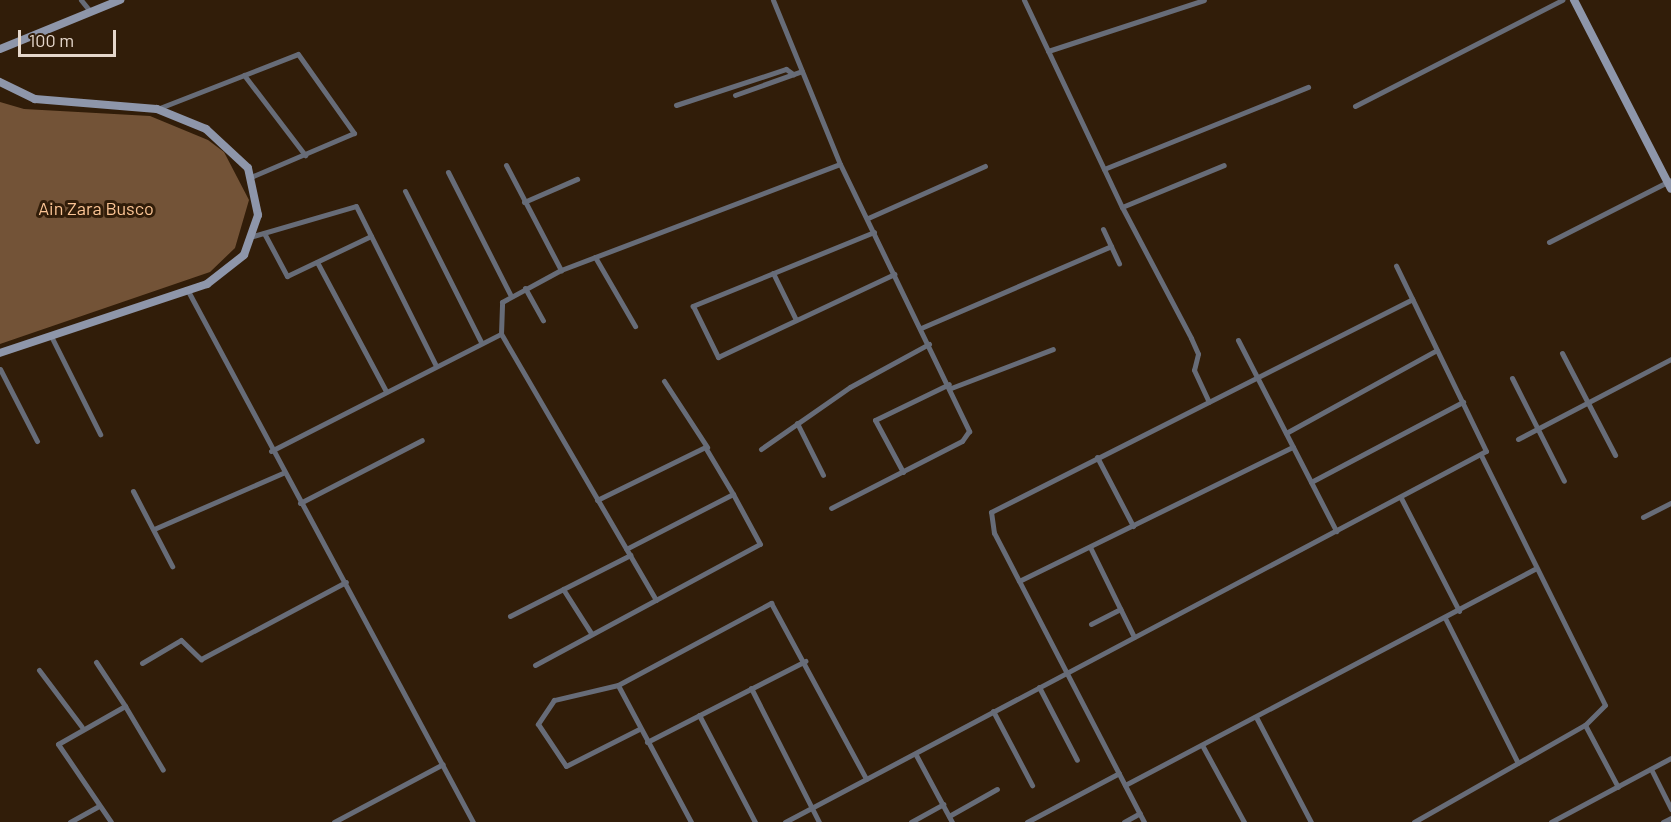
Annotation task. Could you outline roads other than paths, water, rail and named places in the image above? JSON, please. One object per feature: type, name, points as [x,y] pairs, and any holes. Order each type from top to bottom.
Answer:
[{"type":"main road","points":[[0,49],[120,0]]},
{"type":"main road","points":[[1574,0],[1670,184]]},
{"type":"main road","points":[[0,353],[188,291],[233,267],[253,236],[258,215],[251,177],[219,137],[157,109],[51,102],[2,87]]},
{"type":"street","points":[[81,0],[90,11]]},
{"type":"street","points":[[773,0],[840,164],[950,386],[969,435],[903,472],[831,508]]},
{"type":"street","points":[[1024,0],[1122,207],[1191,338],[1197,354],[1194,370],[1209,402]]},
{"type":"street","points":[[1048,51],[1204,0]]},
{"type":"street","points":[[1355,106],[1562,0]]},
{"type":"street","points":[[157,109],[298,54],[355,129],[305,155],[251,177]]},
{"type":"street","points":[[676,105],[786,69],[793,74]]},
{"type":"street","points":[[735,95],[802,71]]},
{"type":"street","points":[[244,75],[305,155]]},
{"type":"street","points":[[1104,169],[1308,87]]},
{"type":"street","points":[[656,600],[501,334],[502,302],[510,294],[595,256],[840,164]]},
{"type":"street","points":[[506,165],[561,270]]},
{"type":"street","points":[[1122,207],[1224,165]]},
{"type":"street","points":[[868,218],[985,166]]},
{"type":"street","points":[[448,172],[510,294]]},
{"type":"street","points":[[524,202],[577,179]]},
{"type":"street","points":[[1549,242],[1670,184]]},
{"type":"street","points":[[405,191],[482,342]]},
{"type":"street","points":[[253,236],[351,206],[359,209],[370,236],[436,366]]},
{"type":"street","points":[[1103,229],[1119,264]]},
{"type":"street","points":[[874,232],[693,306],[718,357],[894,274]]},
{"type":"street","points":[[264,233],[284,275],[370,236]]},
{"type":"street","points":[[921,328],[1111,246]]},
{"type":"street","points":[[595,256],[635,326]]},
{"type":"street","points":[[317,262],[386,392]]},
{"type":"street","points":[[785,822],[916,755],[1066,672],[1481,455],[1487,447],[1396,266]]},
{"type":"street","points":[[773,273],[796,320]]},
{"type":"street","points":[[525,288],[543,320]]},
{"type":"street","points":[[188,291],[271,451],[346,582],[473,822]]},
{"type":"street","points":[[1144,822],[990,524],[991,512],[1097,457],[1258,379],[1412,299]]},
{"type":"street","points":[[271,451],[501,334]]},
{"type":"street","points":[[51,336],[100,434]]},
{"type":"street","points":[[1238,340],[1336,531]]},
{"type":"street","points":[[762,449],[797,423],[929,344]]},
{"type":"street","points":[[903,472],[875,420],[950,386],[1053,349]]},
{"type":"street","points":[[1286,433],[1437,350]]},
{"type":"street","points":[[1562,353],[1615,455]]},
{"type":"street","points":[[1518,439],[1671,359]]},
{"type":"street","points":[[0,369],[37,441]]},
{"type":"street","points":[[1512,378],[1564,481]]},
{"type":"street","points":[[535,665],[591,633],[759,548],[707,447],[664,381]]},
{"type":"street","points":[[1311,482],[1463,402]]},
{"type":"street","points":[[797,423],[823,475]]},
{"type":"street","points":[[300,503],[422,440]]},
{"type":"street","points":[[597,500],[707,447]]},
{"type":"street","points":[[1019,581],[1293,447]]},
{"type":"street","points":[[1414,822],[1585,725],[1601,713],[1605,700],[1535,569],[1481,455]]},
{"type":"street","points":[[1097,457],[1133,526]]},
{"type":"street","points":[[154,529],[283,473]]},
{"type":"street","points":[[133,491],[172,566]]},
{"type":"street","points":[[510,616],[733,494]]},
{"type":"street","points":[[1401,498],[1460,611]]},
{"type":"street","points":[[1643,517],[1671,503]]},
{"type":"street","points":[[1090,547],[1134,637]]},
{"type":"street","points":[[1125,785],[1460,611],[1535,569]]},
{"type":"street","points":[[142,663],[181,640],[201,659],[346,582]]},
{"type":"street","points":[[563,589],[591,633]]},
{"type":"street","points":[[639,729],[566,766],[538,724],[554,700],[618,685],[771,603],[805,661],[866,779]]},
{"type":"street","points":[[1091,624],[1120,609]]},
{"type":"street","points":[[1445,618],[1518,763]]},
{"type":"street","points":[[647,742],[805,661]]},
{"type":"street","points":[[96,662],[163,770]]},
{"type":"street","points":[[39,670],[82,727]]},
{"type":"street","points":[[618,685],[639,729],[691,822]]},
{"type":"street","points":[[1039,687],[1077,760]]},
{"type":"street","points":[[751,688],[819,822]]},
{"type":"street","points":[[111,822],[58,744],[82,727],[125,706]]},
{"type":"street","points":[[993,711],[1032,785]]},
{"type":"street","points":[[699,715],[754,822]]},
{"type":"street","points":[[1256,717],[1311,822]]},
{"type":"street","points":[[1585,725],[1618,787]]},
{"type":"street","points":[[1202,745],[1244,822]]},
{"type":"street","points":[[916,755],[952,822]]},
{"type":"street","points":[[1551,822],[1671,758]]},
{"type":"street","points":[[334,822],[443,764]]},
{"type":"street","points":[[1651,769],[1671,809]]},
{"type":"street","points":[[1027,822],[1119,773]]},
{"type":"street","points":[[949,816],[997,789]]},
{"type":"street","points":[[910,822],[944,804]]},
{"type":"street","points":[[70,822],[99,806]]},
{"type":"street","points":[[1124,822],[1140,813]]},
{"type":"street","points":[[1663,822],[1671,818]]},
{"type":"park label","name":"Ain Zara Busco","points":[[96,208]]}]
